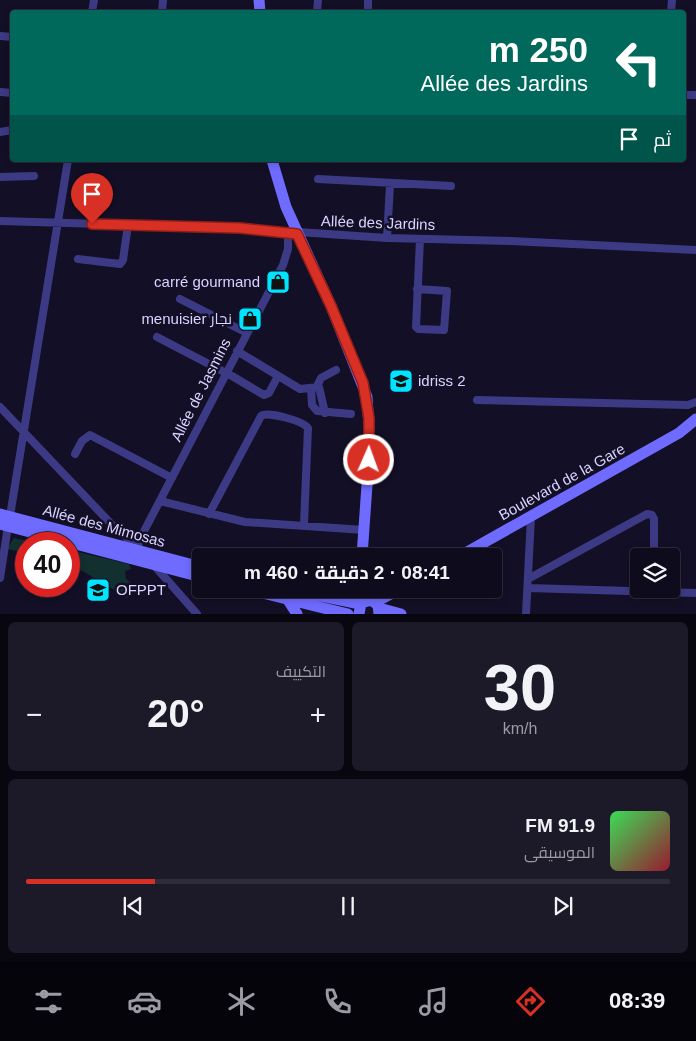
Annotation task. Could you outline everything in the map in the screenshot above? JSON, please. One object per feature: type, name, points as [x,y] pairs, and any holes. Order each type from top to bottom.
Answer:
[{"type":"street","points":[[0,578],[4,520],[24,432],[68,162]]},
{"type":"street","points":[[273,162],[292,233],[331,306],[367,397],[370,442],[363,548]]},
{"type":"street","points":[[0,177],[34,176]]},
{"type":"street","points":[[318,179],[390,185],[451,186]]},
{"type":"street","points":[[387,238],[390,185]]},
{"type":"street","name":"Allée des Jardins","points":[[0,221],[240,228],[387,238],[696,250]]},
{"type":"street","points":[[78,259],[120,264],[128,225]]},
{"type":"street","name":"Allée de Jasmins","points":[[136,552],[172,478],[229,375],[247,332],[283,264],[292,233]]},
{"type":"street","points":[[417,289],[447,291],[444,330],[416,329],[417,289],[420,239]]},
{"type":"street","points":[[180,299],[247,332]]},
{"type":"street","points":[[157,337],[264,395],[269,393],[278,376]]},
{"type":"street","points":[[238,351],[300,389],[314,387],[321,390],[325,413],[352,414]]},
{"type":"street","points":[[314,387],[321,378],[336,370]]},
{"type":"street","points":[[477,400],[692,403],[694,427]]},
{"type":"street","points":[[0,407],[136,552]]},
{"type":"street","points":[[209,514],[261,416],[270,413],[303,422],[308,428],[304,524]]},
{"type":"street","name":"Boulevard de la Gare","points":[[475,548],[680,433],[694,427]]},
{"type":"street","points":[[75,454],[82,440],[90,435],[172,478]]},
{"type":"street","points":[[160,501],[254,523],[304,524],[364,530]]},
{"type":"street","points":[[528,579],[647,514],[652,515],[654,519],[654,548]]},
{"type":"street","points":[[526,614],[531,517]]},
{"type":"street","name":"Allée des Mimosas","points":[[4,520],[136,552],[152,560],[192,574]]},
{"type":"street","points":[[152,560],[197,614]]},
{"type":"street","name":"Allée des Mimosas","points":[[152,560],[192,566]]},
{"type":"street","points":[[528,588],[630,590]]},
{"type":"street","points":[[680,592],[696,593]]},
{"type":"street","points":[[290,598],[297,614]]},
{"type":"street","points":[[300,598],[348,614]]},
{"type":"street","points":[[326,598],[360,607],[367,600],[377,606],[401,614]]},
{"type":"street","points":[[377,606],[388,598]]},
{"type":"green space","points":[[14,538],[15,538],[15,551],[7,549]]},
{"type":"green space","points":[[80,553],[129,564],[131,569],[125,571],[126,579],[132,583],[139,584],[128,598],[80,570]]},
{"type":"place","name":"carré gourmand","points":[[278,282]]},
{"type":"place","name":"menuisier نجار","points":[[250,319]]},
{"type":"place","name":"idriss 2","points":[[401,381]]},
{"type":"place","name":"OFPPT","points":[[98,590]]},
{"type":"route","points":[[92,224],[240,228],[297,234],[331,306],[363,383],[367,397],[369,418],[369,460]]}]
